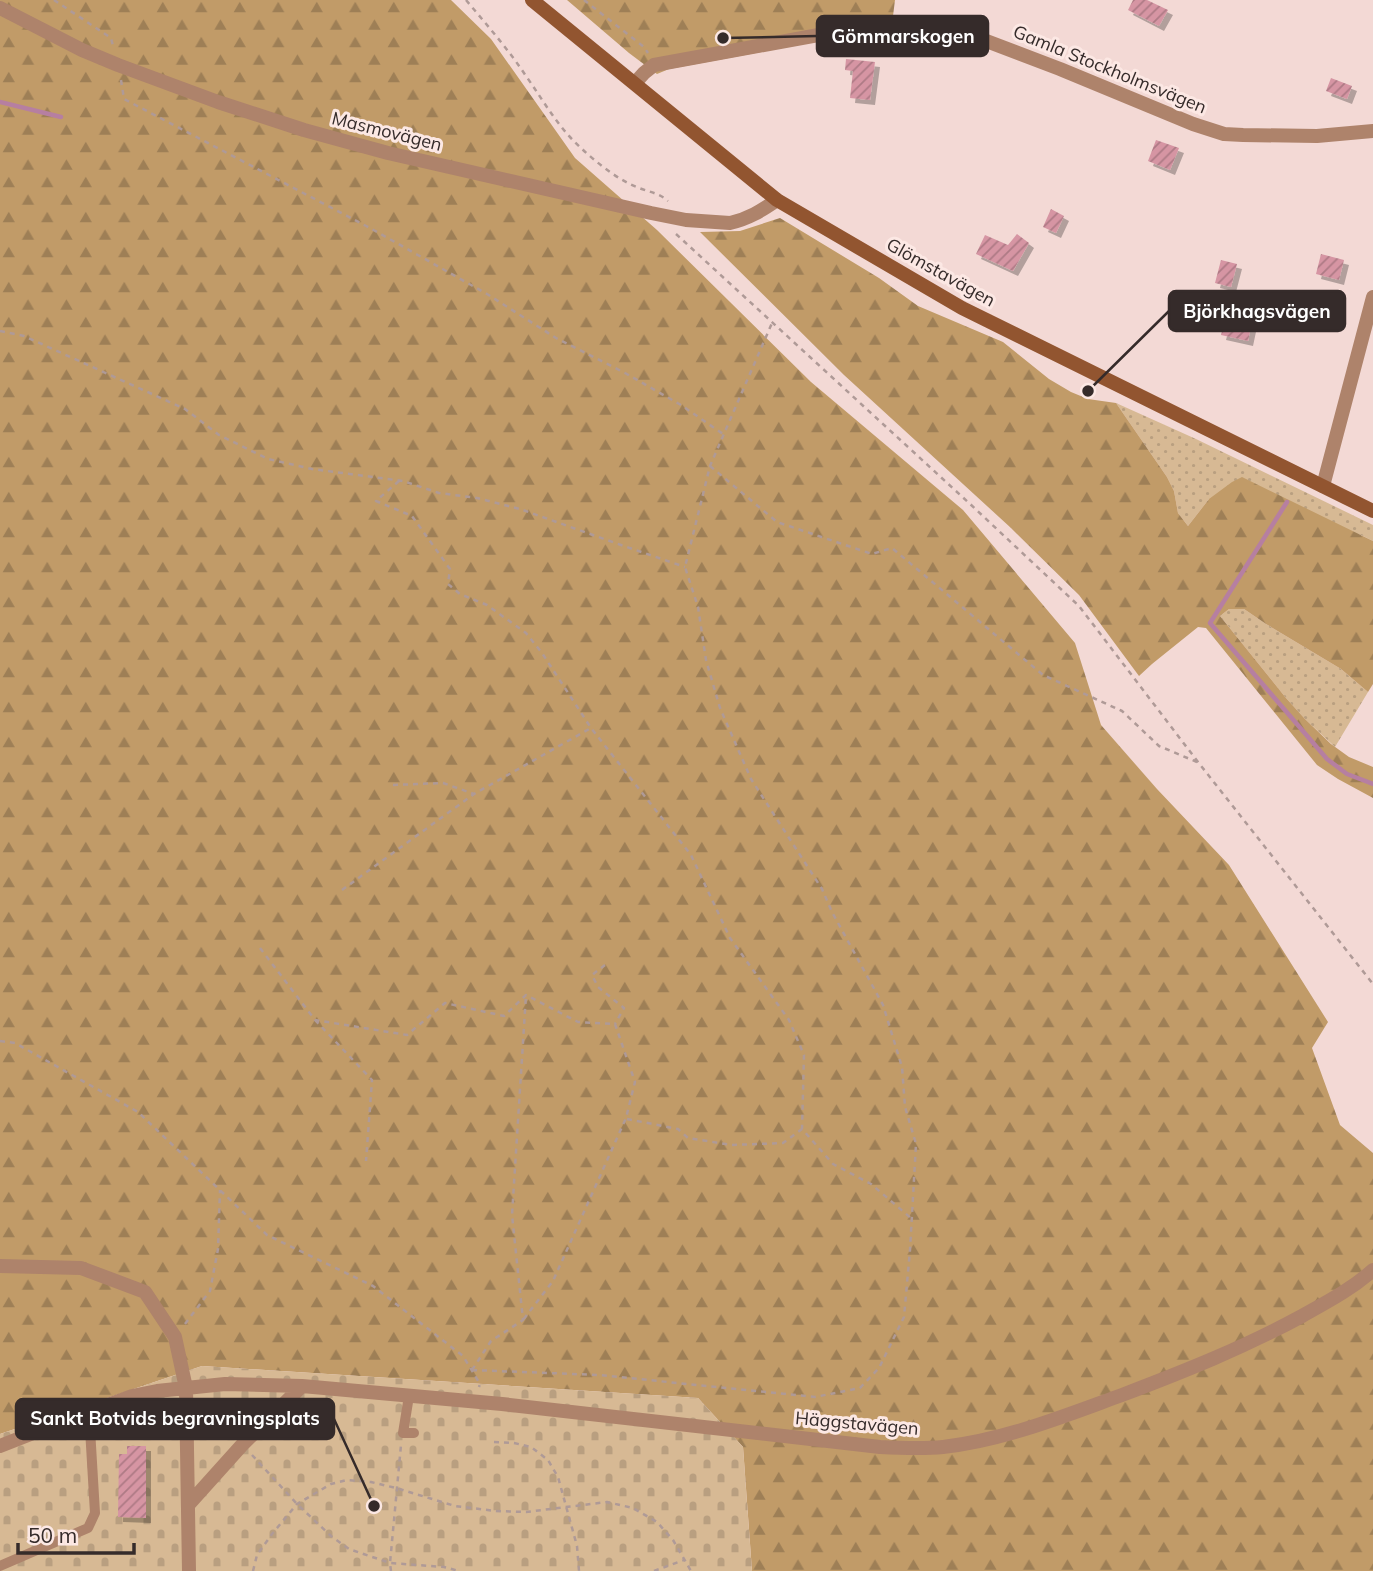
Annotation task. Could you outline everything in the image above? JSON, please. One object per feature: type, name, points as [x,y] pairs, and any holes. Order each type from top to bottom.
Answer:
[{"type":"main road","name":"Glömstavägen","points":[[532,0],[777,200],[962,308],[1373,511]]},
{"type":"street","name":"Masmovägen","points":[[0,8],[82,50],[118,65],[218,102],[304,130],[388,153],[677,218],[730,223],[757,214],[777,200]]},
{"type":"street","name":"Gamla Stockholmsvägen","points":[[654,65],[862,27],[947,30],[968,34],[1016,51],[1193,124],[1224,134],[1317,136],[1373,131]]},
{"type":"street","points":[[635,83],[654,65]]},
{"type":"street","points":[[1323,486],[1373,297]]},
{"type":"street","points":[[0,1266],[81,1268],[145,1292],[175,1338],[186,1388],[189,1571]]},
{"type":"street","name":"Häggstavägen","points":[[0,1447],[132,1396],[225,1384],[302,1386],[502,1404],[880,1447],[944,1447],[1005,1435],[1046,1422],[1206,1363],[1270,1334],[1326,1303],[1357,1284],[1373,1270]]},
{"type":"street","points":[[189,1504],[242,1444],[302,1386]]},
{"type":"lane","points":[[409,1396],[403,1433],[414,1433]]},
{"type":"lane","points":[[0,1566],[88,1528],[95,1513],[89,1412]]},
{"type":"path","points":[[54,0],[111,37]]},
{"type":"path","points":[[466,0],[508,49],[564,132],[596,161],[623,180],[667,200],[677,218],[672,226],[674,233],[1079,606],[1373,984]]},
{"type":"path","points":[[584,0],[644,47],[654,65]]},
{"type":"path","points":[[124,99],[370,228],[487,294],[556,338],[681,405],[723,434]]},
{"type":"path","points":[[472,1370],[599,1375],[815,1397],[860,1388],[879,1368],[904,1317],[916,1144],[905,1107],[902,1067],[883,1005],[822,889],[751,779],[720,708],[706,660],[698,607],[685,567],[710,466],[772,324]]},
{"type":"path","points":[[0,331],[24,336],[185,410],[219,435],[268,459],[312,469],[399,481],[439,493],[477,498],[520,509],[685,567]]},
{"type":"path","points":[[710,466],[777,522],[872,554],[892,548],[1043,675],[1122,711],[1159,746],[1198,762]]},
{"type":"path","points":[[399,481],[376,501],[412,516],[450,569],[448,583],[454,589],[487,605],[526,633],[591,728],[691,855],[730,938],[789,1020],[804,1055],[802,1129],[833,1164],[871,1184],[912,1219]]},
{"type":"path","points":[[342,890],[474,794],[591,728]]},
{"type":"path","points":[[393,785],[443,783],[474,794]]},
{"type":"path","points":[[260,948],[315,1020],[372,1080],[366,1161]]},
{"type":"path","points":[[472,1370],[491,1341],[523,1320],[553,1281],[626,1118],[635,1082],[615,1024],[624,1008],[598,987],[592,975],[605,965]]},
{"type":"path","points":[[315,1020],[407,1035],[445,1003],[504,1016],[526,995]]},
{"type":"path","points":[[526,995],[578,1022],[615,1024]]},
{"type":"path","points":[[523,1320],[512,1215],[526,995]]},
{"type":"path","points":[[0,1041],[15,1042],[138,1112],[267,1235],[373,1286],[463,1356],[480,1384]]},
{"type":"path","points":[[626,1118],[678,1129],[688,1138],[732,1145],[783,1143],[802,1129]]},
{"type":"path","points":[[175,1338],[210,1291],[218,1249],[220,1190]]},
{"type":"path","points":[[186,1388],[297,1504],[349,1549],[390,1563],[444,1567],[459,1571]]},
{"type":"path","points":[[91,1430],[119,1430],[144,1415],[157,1391]]},
{"type":"path","points":[[391,1571],[396,1488],[403,1433]]},
{"type":"path","points":[[494,1442],[531,1447],[548,1460],[558,1477],[577,1546],[579,1571]]},
{"type":"path","points":[[253,1571],[257,1555],[297,1504],[331,1484],[347,1480],[396,1488],[455,1506],[496,1511],[526,1511],[607,1502],[634,1508],[657,1522],[673,1540],[691,1571]]},
{"type":"path","points":[[654,1571],[686,1560]]},
{"type":"green space","points":[[0,0],[451,0],[491,39],[575,158],[657,230],[811,382],[963,510],[1075,643],[1101,725],[1229,865],[1328,1022],[1312,1048],[1340,1125],[1373,1153],[1373,1571],[752,1571],[743,1447],[698,1398],[202,1366],[0,1434]]},
{"type":"green space","points":[[567,0],[895,0],[891,32],[864,33],[669,69],[657,74]]},
{"type":"green space","points":[[780,218],[879,278],[918,306],[1003,342],[1049,379],[1071,392],[1088,399],[1116,403],[1167,477],[1174,491],[1178,513],[1188,526],[1209,499],[1242,477],[1373,541],[1373,684],[1368,692],[1341,669],[1244,609],[1229,609],[1220,616],[1305,719],[1349,757],[1373,767],[1373,798],[1317,765],[1206,628],[1198,627],[1139,676],[1079,595],[1011,528],[844,375],[700,232],[740,231]]},
{"type":"green space","points":[[1116,403],[1373,525],[1373,541],[1361,535],[1209,499],[1188,526],[1178,513],[1174,491],[1167,477]]},
{"type":"green space","points":[[1229,609],[1244,609],[1341,669],[1368,692],[1335,747],[1286,698],[1220,616]]},
{"type":"green space","points":[[202,1366],[698,1398],[743,1447],[752,1571],[0,1571],[0,1434]]},
{"type":"building","points":[[1133,0],[1147,0],[1168,10],[1159,26],[1128,10]]},
{"type":"building","points":[[846,59],[875,62],[870,100],[850,98],[853,71],[845,70]]},
{"type":"building","points":[[1331,78],[1352,86],[1347,99],[1326,91]]},
{"type":"building","points":[[1156,140],[1179,148],[1170,170],[1148,161]]},
{"type":"building","points":[[1051,209],[1064,216],[1056,233],[1043,227]]},
{"type":"building","points":[[1017,234],[1029,243],[1013,271],[976,254],[985,235],[1008,245]]},
{"type":"building","points":[[1321,254],[1344,260],[1339,280],[1316,274]]},
{"type":"building","points":[[1221,260],[1237,264],[1231,287],[1215,283]]},
{"type":"building","points":[[1237,304],[1255,308],[1248,341],[1221,335],[1227,312],[1235,314]]},
{"type":"building","points":[[127,1446],[146,1446],[146,1518],[118,1517],[119,1454],[127,1454]]},
{"type":"waterway","points":[[0,102],[61,117]]},
{"type":"waterway","points":[[1287,502],[1210,623],[1327,759],[1347,774],[1373,784]]},
{"type":"place","name":"Gömmarskogen","points":[[723,38]]},
{"type":"place","name":"Björkhagsvägen","points":[[1088,391]]},
{"type":"place","name":"Sankt Botvids begravningsplats","points":[[374,1506]]}]
